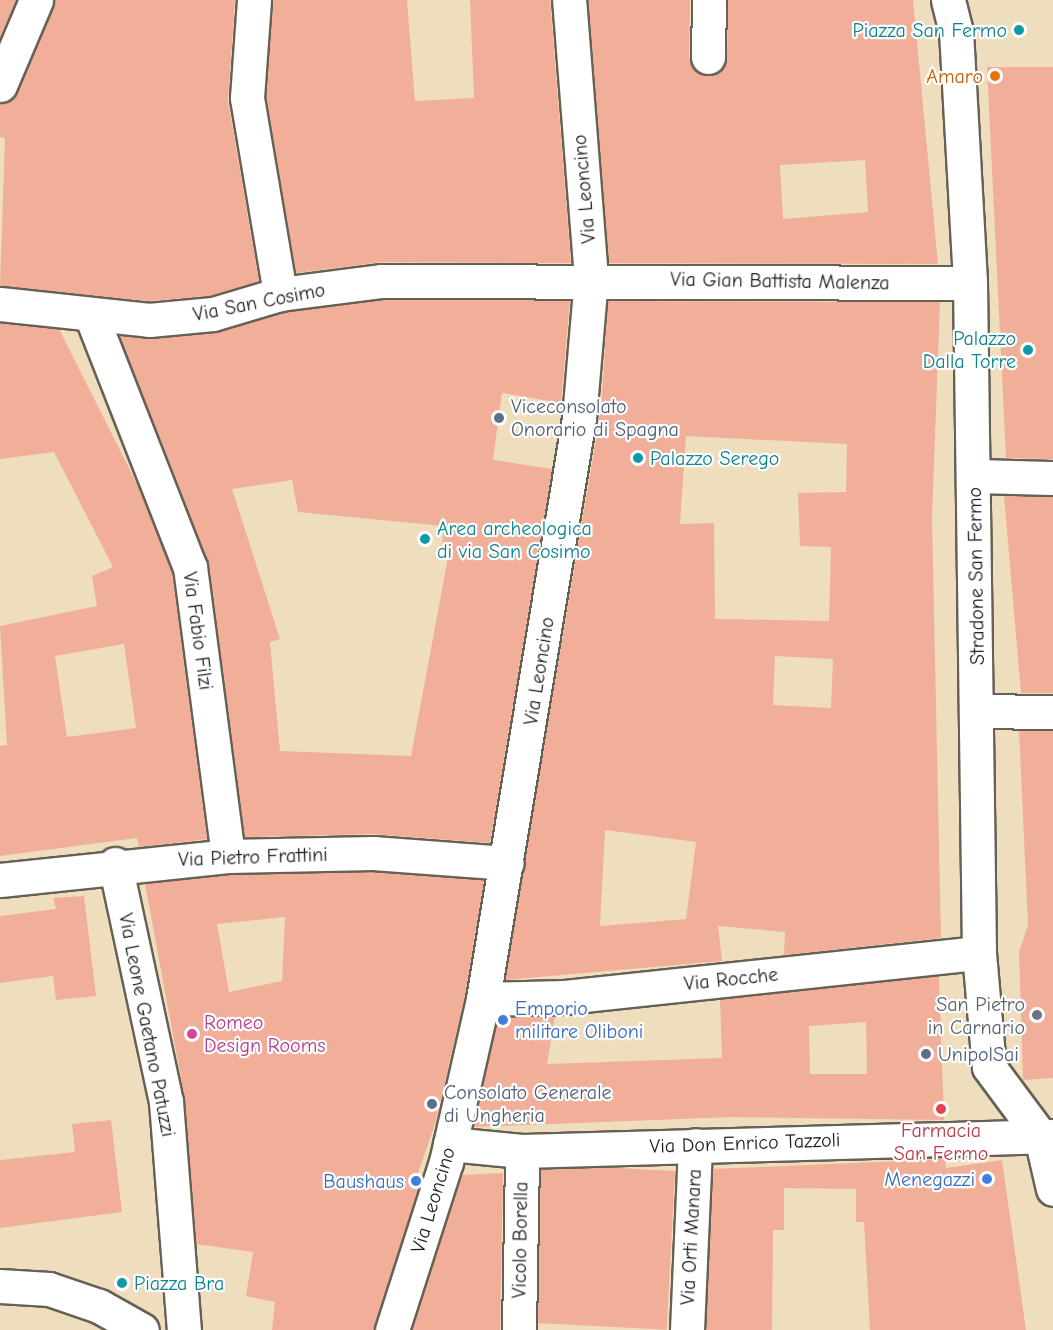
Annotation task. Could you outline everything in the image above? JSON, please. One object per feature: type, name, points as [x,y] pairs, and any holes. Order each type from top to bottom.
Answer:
[{"type":"street","points":[[0,85],[36,0]]},
{"type":"street","points":[[254,0],[247,98],[280,294]]},
{"type":"street","name":"Via Leoncino","points":[[393,1330],[450,1144],[483,999],[579,418],[591,278],[569,0]]},
{"type":"street","points":[[708,57],[709,0]]},
{"type":"street","name":"Stradone San Fermo","points":[[948,0],[956,31],[970,283],[978,711],[979,953],[989,1067],[1047,1136]]},
{"type":"street","name":"Via San Cosimo","points":[[0,304],[149,320],[213,314],[280,294],[382,281],[591,278]]},
{"type":"street","name":"Via Gian Battista Malenza","points":[[591,278],[970,283]]},
{"type":"street","name":"Via Fabio Filzi","points":[[91,315],[190,567],[228,856]]},
{"type":"street","points":[[974,476],[1053,478]]},
{"type":"street","points":[[978,711],[1053,712]]},
{"type":"street","name":"Via Pietro Frattini","points":[[0,880],[115,864],[228,856],[373,853],[507,863]]},
{"type":"street","name":"Via Leone Gaetano Patuzzi","points":[[115,864],[166,1102],[184,1330]]},
{"type":"street","name":"Via Rocche","points":[[483,999],[565,997],[979,953]]},
{"type":"street","points":[[1047,1136],[1053,1188]]},
{"type":"street","name":"Via Don Enrico Tazzoli","points":[[450,1144],[522,1150],[1047,1136]]},
{"type":"street","name":"Via Orti Manara","points":[[687,1330],[695,1145]]},
{"type":"street","name":"Vicolo Borella","points":[[519,1330],[522,1150]]},
{"type":"street","points":[[0,1286],[49,1289],[99,1306],[142,1330]]},
{"type":"building","points":[[0,0],[16,0],[0,37]]},
{"type":"building","points":[[54,0],[235,0],[228,101],[259,281],[209,296],[149,301],[0,286],[5,138],[0,137],[0,103],[17,92]]},
{"type":"building","points":[[273,0],[407,0],[415,101],[474,98],[470,0],[550,0],[571,263],[382,262],[296,273],[266,97]]},
{"type":"building","points":[[588,0],[690,0],[689,57],[698,73],[708,76],[724,67],[727,58],[728,0],[913,0],[938,264],[609,263]],"holes":[[[865,160],[868,212],[783,219],[780,165]]]},
{"type":"building","points":[[987,67],[1053,67],[1053,459],[1006,458]]},
{"type":"building","points":[[383,300],[570,300],[561,403],[502,393],[493,460],[552,469],[490,843],[373,834],[244,837],[209,564],[119,336],[215,333],[284,312]],"holes":[[[292,480],[298,512],[444,526],[442,546],[449,552],[411,756],[280,751],[270,642],[280,639],[232,489]]]},
{"type":"building","points":[[608,301],[940,302],[932,518],[941,938],[784,955],[785,932],[718,926],[722,961],[505,980],[601,409]],"holes":[[[686,436],[847,444],[846,492],[798,493],[800,546],[831,547],[829,621],[715,619],[714,523],[680,524]],[[775,656],[833,659],[831,708],[773,705]],[[605,830],[696,842],[686,919],[600,926]]]},
{"type":"building","points":[[0,323],[59,329],[140,490],[172,572],[207,839],[139,847],[137,838],[0,856],[0,746],[7,745],[0,626],[97,606],[92,576],[113,567],[54,452],[0,459]],"holes":[[[124,644],[136,728],[67,737],[55,656]]]},
{"type":"building","points":[[1004,496],[1053,497],[1053,693],[1021,693]]},
{"type":"building","points":[[1019,730],[1053,731],[1053,1078],[1023,1080],[1019,952],[1028,925]]},
{"type":"building","points":[[372,872],[484,880],[465,995],[435,1124],[417,1176],[422,1176],[374,1330],[272,1330],[275,1302],[246,1296],[253,1252],[196,1244],[185,1100],[145,884],[229,875]],"holes":[[[285,917],[282,981],[229,992],[217,924]]]},
{"type":"building","points":[[84,896],[96,996],[56,1000],[53,976],[0,983],[0,916],[56,909],[53,898]]},
{"type":"building","points":[[939,976],[944,1120],[732,1117],[473,1127],[498,1017],[555,1016],[547,1064],[722,1058],[720,999]],"holes":[[[866,1022],[867,1074],[810,1074],[809,1026]]]},
{"type":"building","points":[[111,1120],[122,1212],[0,1228],[0,1160],[75,1152],[72,1124]]},
{"type":"building","points":[[945,1159],[946,1168],[1002,1160],[1026,1330],[870,1330],[864,1222],[856,1222],[856,1189],[784,1188],[784,1230],[773,1230],[772,1330],[706,1330],[713,1169]]},
{"type":"building","points":[[540,1164],[675,1171],[667,1330],[532,1323]]},
{"type":"building","points":[[503,1173],[500,1330],[412,1330],[462,1175]]},
{"type":"place","name":"Piazza San Fermo","points":[[1019,30]]},
{"type":"place","name":"Amaro","points":[[995,76]]},
{"type":"place","name":"Palazzo Dalla Torre","points":[[1028,350]]},
{"type":"place","name":"Viceconsolato Onorario di Spagna","points":[[499,418]]},
{"type":"place","name":"Palazzo Serego","points":[[638,458]]},
{"type":"place","name":"Area archeologica di via San Cosimo","points":[[425,539]]},
{"type":"place","name":"San Pietro in Carnario","points":[[1037,1015]]},
{"type":"place","name":"Emporio militare Oliboni","points":[[503,1020]]},
{"type":"place","name":"Romeo Design Rooms","points":[[192,1034]]},
{"type":"place","name":"UnipolSai","points":[[926,1054]]},
{"type":"place","name":"Consolato Generale di Ungheria","points":[[432,1104]]},
{"type":"place","name":"Farmacia San Fermo","points":[[941,1109]]},
{"type":"place","name":"Menegazzi","points":[[987,1179]]},
{"type":"place","name":"Baushaus","points":[[416,1181]]},
{"type":"place","name":"Piazza Bra","points":[[122,1283]]}]
